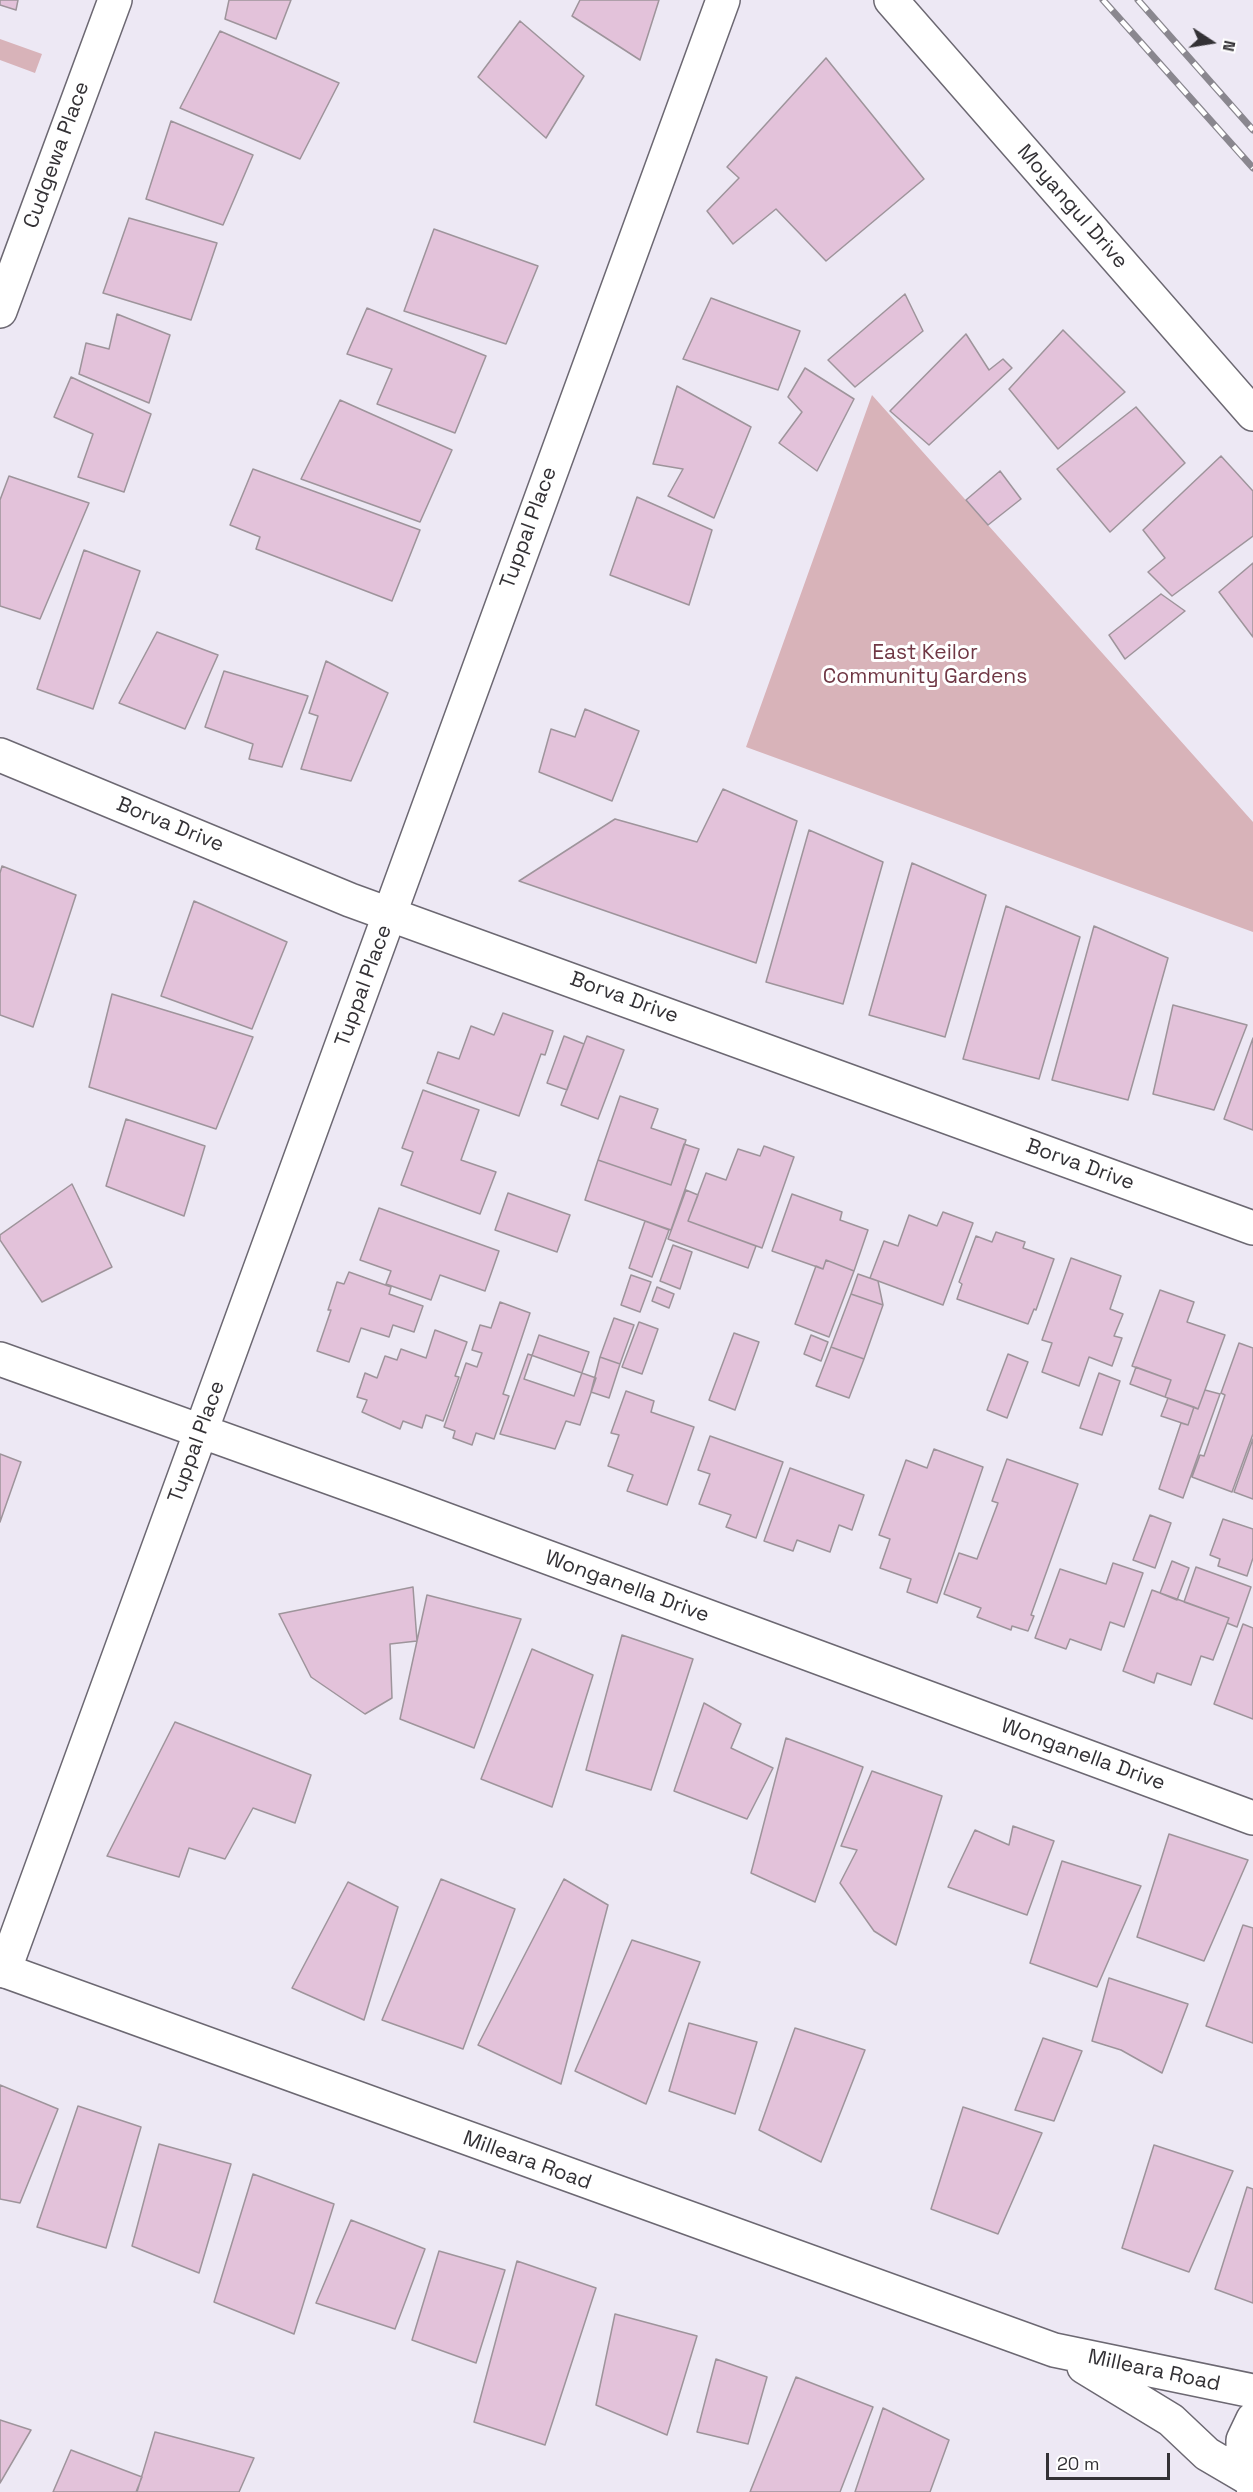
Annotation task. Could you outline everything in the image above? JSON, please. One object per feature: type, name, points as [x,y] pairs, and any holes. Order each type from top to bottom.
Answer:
[{"type":"street","name":"Cudgewa Place","points":[[0,310],[115,0]]},
{"type":"street","name":"Tuppal Place","points":[[2,1970],[202,1432],[489,634],[723,0]]},
{"type":"street","name":"Moyangul Drive","points":[[891,0],[1253,414]]},
{"type":"street","name":"Borva Drive","points":[[0,755],[350,900],[1253,1227]]},
{"type":"street","name":"Wonganella Drive","points":[[0,1359],[1253,1818]]},
{"type":"street","name":"Milleara Road","points":[[2,1970],[1054,2350],[1253,2391]]},
{"type":"street","name":"Milleara Road","points":[[1054,2350],[1171,2420],[1207,2454],[1251,2482]]},
{"type":"street","points":[[1251,2482],[1243,2460],[1244,2440],[1253,2419]]},
{"type":"green space","points":[[0,39],[42,54],[35,73],[0,60]]},
{"type":"green space","name":"East Keilor Community Gardens","points":[[872,395],[1253,822],[1253,932],[746,747]]},
{"type":"building","points":[[0,0],[18,0],[16,10],[0,5]]},
{"type":"building","points":[[229,0],[291,0],[276,39],[225,19]]},
{"type":"building","points":[[580,0],[659,0],[640,60],[572,16]]},
{"type":"building","points":[[520,21],[584,76],[546,138],[478,77]]},
{"type":"building","points":[[220,31],[339,83],[300,159],[180,108]]},
{"type":"building","points":[[826,58],[924,179],[826,261],[776,209],[733,244],[707,211],[739,178],[727,167]]},
{"type":"building","points":[[171,121],[253,155],[223,225],[146,199]]},
{"type":"building","points":[[129,218],[217,243],[191,320],[103,293]]},
{"type":"building","points":[[434,229],[538,266],[506,344],[404,311]]},
{"type":"building","points":[[905,294],[923,331],[855,387],[828,360]]},
{"type":"building","points":[[711,298],[800,331],[778,390],[683,359]]},
{"type":"building","points":[[367,308],[486,356],[455,433],[377,404],[392,369],[347,354]]},
{"type":"building","points":[[117,314],[170,335],[149,403],[79,374],[86,343],[109,349]]},
{"type":"building","points":[[1063,330],[1125,392],[1058,449],[1009,389]]},
{"type":"building","points":[[966,334],[989,370],[1003,359],[1012,368],[929,445],[890,411]]},
{"type":"building","points":[[805,368],[854,399],[817,471],[779,443],[802,412],[788,397]]},
{"type":"building","points":[[71,377],[151,414],[124,492],[78,477],[93,434],[54,417]]},
{"type":"building","points":[[677,386],[751,427],[714,518],[668,496],[683,469],[653,464]]},
{"type":"building","points":[[340,400],[452,450],[420,522],[301,479]]},
{"type":"building","points":[[1136,407],[1185,463],[1110,532],[1057,469]]},
{"type":"building","points":[[1221,456],[1253,491],[1253,536],[1172,596],[1148,572],[1165,558],[1143,530]]},
{"type":"building","points":[[253,469],[420,530],[392,601],[256,549],[260,537],[230,525]]},
{"type":"building","points":[[1000,471],[1021,499],[988,525],[966,500]]},
{"type":"building","points":[[9,476],[89,503],[40,619],[0,606],[0,500]]},
{"type":"building","points":[[637,497],[712,530],[689,605],[610,575]]},
{"type":"building","points":[[84,550],[140,571],[93,709],[37,689]]},
{"type":"building","points":[[1253,563],[1253,637],[1219,592]]},
{"type":"building","points":[[1161,594],[1185,611],[1125,659],[1109,635]]},
{"type":"building","points":[[157,632],[218,655],[185,729],[119,703]]},
{"type":"building","points":[[326,661],[388,693],[351,781],[301,769],[318,716],[309,713]]},
{"type":"building","points":[[224,671],[308,696],[282,767],[249,759],[253,744],[205,727]]},
{"type":"building","points":[[585,709],[639,731],[612,801],[539,772],[551,729],[575,737]]},
{"type":"building","points":[[723,789],[797,821],[756,963],[519,881],[615,819],[697,842]]},
{"type":"building","points":[[809,830],[883,862],[843,1004],[766,982]]},
{"type":"building","points":[[912,863],[986,895],[945,1037],[869,1015]]},
{"type":"building","points":[[2,866],[76,895],[33,1027],[0,1015],[0,873]]},
{"type":"building","points":[[194,901],[287,942],[252,1029],[161,996]]},
{"type":"building","points":[[1006,906],[1080,937],[1039,1079],[963,1059]]},
{"type":"building","points":[[1094,926],[1168,958],[1128,1100],[1052,1080]]},
{"type":"building","points":[[112,994],[253,1037],[216,1129],[89,1087]]},
{"type":"building","points":[[1173,1005],[1247,1025],[1214,1110],[1153,1094]]},
{"type":"building","points":[[503,1013],[553,1031],[545,1055],[541,1054],[519,1116],[427,1083],[438,1052],[459,1059],[471,1026],[494,1035]]},
{"type":"building","points":[[564,1036],[584,1044],[567,1090],[547,1083]]},
{"type":"building","points":[[587,1036],[624,1050],[598,1119],[561,1105]]},
{"type":"building","points":[[1253,1038],[1253,1130],[1224,1119]]},
{"type":"building","points":[[423,1090],[479,1110],[461,1160],[496,1172],[480,1214],[401,1185],[413,1152],[402,1148]]},
{"type":"building","points":[[620,1096],[658,1109],[651,1128],[686,1140],[671,1185],[598,1160]]},
{"type":"building","points":[[126,1119],[205,1146],[184,1216],[106,1186]]},
{"type":"building","points":[[684,1144],[699,1149],[671,1230],[585,1200],[598,1160],[671,1185]]},
{"type":"building","points":[[764,1146],[794,1157],[762,1248],[688,1221],[706,1173],[726,1180],[738,1149],[760,1156]]},
{"type":"building","points":[[72,1184],[112,1267],[42,1302],[0,1240],[0,1235]]},
{"type":"building","points":[[686,1190],[698,1195],[688,1221],[756,1246],[748,1268],[668,1239]]},
{"type":"building","points":[[508,1193],[570,1215],[557,1252],[495,1230]]},
{"type":"building","points":[[792,1194],[842,1212],[840,1220],[868,1230],[854,1271],[826,1260],[823,1269],[772,1251]]},
{"type":"building","points":[[379,1208],[499,1251],[485,1291],[440,1275],[431,1300],[386,1284],[391,1271],[360,1260]]},
{"type":"building","points":[[943,1212],[973,1223],[943,1305],[870,1278],[884,1241],[898,1246],[909,1215],[937,1226]]},
{"type":"building","points":[[645,1221],[669,1230],[652,1277],[629,1268]]},
{"type":"building","points":[[996,1232],[1025,1242],[1023,1248],[1054,1259],[1036,1310],[1034,1309],[1028,1324],[957,1299],[962,1284],[959,1282],[976,1236],[992,1242]]},
{"type":"building","points":[[673,1245],[692,1252],[680,1289],[660,1281]]},
{"type":"building","points":[[1071,1258],[1121,1276],[1110,1309],[1123,1314],[1114,1336],[1122,1338],[1112,1366],[1089,1357],[1079,1386],[1042,1372],[1052,1343],[1042,1340]]},
{"type":"building","points":[[826,1260],[854,1271],[829,1337],[795,1324],[816,1266],[823,1269]]},
{"type":"building","points":[[349,1272],[391,1287],[389,1294],[423,1306],[414,1332],[393,1325],[389,1337],[361,1328],[349,1362],[317,1351],[331,1310],[328,1310],[337,1282],[344,1284]]},
{"type":"building","points":[[858,1274],[878,1281],[883,1305],[851,1294]]},
{"type":"building","points":[[631,1275],[651,1282],[640,1312],[621,1305]]},
{"type":"building","points":[[657,1287],[674,1294],[669,1308],[652,1301]]},
{"type":"building","points":[[1160,1290],[1194,1302],[1187,1322],[1225,1335],[1198,1409],[1165,1397],[1171,1380],[1132,1366]]},
{"type":"building","points":[[851,1294],[883,1305],[864,1359],[831,1347]]},
{"type":"building","points":[[500,1302],[530,1313],[503,1394],[509,1396],[494,1439],[476,1433],[472,1445],[453,1438],[455,1431],[444,1427],[466,1363],[477,1367],[482,1353],[472,1350],[480,1325],[491,1328]]},
{"type":"building","points":[[614,1318],[634,1325],[620,1364],[600,1357]]},
{"type":"building","points":[[639,1322],[658,1329],[642,1374],[622,1367]]},
{"type":"building","points":[[435,1330],[467,1342],[455,1376],[459,1377],[443,1421],[426,1415],[422,1428],[403,1421],[400,1429],[362,1412],[367,1400],[357,1397],[365,1373],[377,1378],[385,1356],[397,1360],[401,1349],[426,1358]]},
{"type":"building","points":[[734,1333],[759,1342],[735,1410],[709,1400]]},
{"type":"building","points":[[539,1335],[589,1352],[574,1396],[524,1379]]},
{"type":"building","points":[[811,1335],[828,1342],[821,1361],[804,1354]]},
{"type":"building","points":[[1239,1343],[1253,1348],[1253,1434],[1232,1492],[1192,1477],[1200,1455],[1204,1456],[1225,1395],[1221,1393]]},
{"type":"building","points":[[831,1347],[864,1359],[849,1398],[816,1386]]},
{"type":"building","points":[[528,1354],[596,1378],[580,1425],[566,1421],[555,1449],[500,1434]]},
{"type":"building","points":[[1008,1354],[1028,1362],[1007,1418],[987,1410]]},
{"type":"building","points":[[600,1357],[620,1364],[609,1398],[591,1392]]},
{"type":"building","points":[[1136,1367],[1171,1380],[1165,1397],[1130,1384]]},
{"type":"building","points":[[1099,1373],[1120,1381],[1102,1435],[1080,1428]]},
{"type":"building","points":[[1205,1390],[1220,1394],[1183,1498],[1159,1489],[1181,1423],[1188,1425],[1194,1407],[1198,1409]]},
{"type":"building","points":[[626,1391],[654,1401],[651,1412],[694,1427],[667,1505],[627,1491],[633,1475],[608,1466],[619,1435],[611,1433]]},
{"type":"building","points":[[1168,1398],[1194,1407],[1188,1425],[1161,1416]]},
{"type":"building","points":[[710,1436],[783,1462],[756,1538],[726,1527],[731,1515],[699,1504],[710,1474],[698,1470]]},
{"type":"building","points":[[1253,1439],[1253,1499],[1234,1492]]},
{"type":"building","points":[[934,1449],[983,1467],[937,1603],[907,1592],[911,1579],[880,1568],[890,1539],[879,1535],[906,1460],[927,1468]]},
{"type":"building","points":[[0,1454],[21,1462],[0,1522]]},
{"type":"building","points":[[1007,1459],[1078,1484],[1031,1615],[1034,1616],[1028,1631],[1012,1626],[1011,1630],[977,1617],[981,1608],[944,1594],[959,1553],[977,1559],[998,1503],[992,1501]]},
{"type":"building","points":[[790,1468],[864,1495],[852,1530],[839,1525],[830,1552],[797,1540],[793,1551],[764,1541]]},
{"type":"building","points":[[1150,1515],[1171,1523],[1155,1568],[1133,1560]]},
{"type":"building","points":[[1223,1519],[1253,1529],[1253,1558],[1247,1576],[1218,1566],[1220,1559],[1210,1555]]},
{"type":"building","points":[[1172,1561],[1189,1568],[1177,1600],[1160,1593]]},
{"type":"building","points":[[1113,1563],[1143,1573],[1124,1627],[1110,1622],[1101,1650],[1070,1639],[1066,1649],[1035,1638],[1060,1569],[1106,1584]]},
{"type":"building","points":[[1196,1567],[1251,1587],[1237,1627],[1227,1623],[1229,1618],[1184,1602]]},
{"type":"building","points":[[413,1587],[417,1641],[390,1644],[392,1698],[365,1714],[311,1677],[279,1614]]},
{"type":"building","points":[[1152,1590],[1229,1618],[1213,1660],[1201,1656],[1191,1685],[1157,1673],[1154,1683],[1123,1671]]},
{"type":"building","points":[[427,1595],[521,1619],[474,1748],[400,1719]]},
{"type":"building","points":[[1243,1624],[1253,1628],[1253,1719],[1214,1704]]},
{"type":"building","points":[[622,1635],[693,1659],[651,1790],[586,1770]]},
{"type":"building","points":[[532,1649],[593,1675],[552,1807],[481,1779]]},
{"type":"building","points":[[704,1703],[741,1724],[731,1748],[773,1768],[747,1819],[674,1791]]},
{"type":"building","points":[[175,1722],[311,1775],[295,1823],[253,1808],[225,1859],[189,1848],[179,1877],[107,1856]]},
{"type":"building","points":[[786,1738],[863,1767],[815,1902],[751,1873]]},
{"type":"building","points":[[872,1771],[942,1796],[896,1945],[874,1931],[840,1883],[857,1850],[841,1846]]},
{"type":"building","points":[[1013,1826],[1054,1841],[1027,1915],[948,1887],[975,1830],[1009,1845]]},
{"type":"building","points":[[1169,1834],[1248,1860],[1204,1961],[1137,1937]]},
{"type":"building","points":[[1062,1861],[1141,1886],[1097,1987],[1030,1963]]},
{"type":"building","points":[[441,1879],[515,1909],[463,2049],[382,2020]]},
{"type":"building","points":[[564,1879],[608,1905],[561,2084],[478,2045]]},
{"type":"building","points":[[348,1882],[398,1907],[364,2020],[292,1988]]},
{"type":"building","points":[[1243,1925],[1253,1928],[1253,2043],[1206,2026]]},
{"type":"building","points":[[632,1940],[700,1962],[646,2104],[575,2071]]},
{"type":"building","points":[[1109,1978],[1188,2004],[1162,2073],[1121,2050],[1092,2041]]},
{"type":"building","points":[[689,2023],[757,2042],[735,2114],[669,2091]]},
{"type":"building","points":[[795,2028],[865,2050],[821,2162],[759,2130]]},
{"type":"building","points":[[1043,2038],[1082,2051],[1054,2121],[1015,2110]]},
{"type":"building","points":[[0,2085],[58,2109],[20,2203],[0,2199]]},
{"type":"building","points":[[78,2106],[141,2127],[106,2248],[37,2227]]},
{"type":"building","points":[[963,2107],[1042,2133],[998,2234],[931,2209]]},
{"type":"building","points":[[159,2144],[231,2164],[199,2273],[132,2246]]},
{"type":"building","points":[[1154,2145],[1233,2171],[1189,2272],[1122,2248]]},
{"type":"building","points":[[253,2174],[334,2204],[294,2334],[214,2302]]},
{"type":"building","points":[[1247,2187],[1253,2189],[1253,2303],[1215,2289]]},
{"type":"building","points":[[351,2220],[425,2249],[395,2329],[316,2303]]},
{"type":"building","points":[[439,2251],[505,2270],[476,2363],[412,2340]]},
{"type":"building","points":[[517,2261],[596,2288],[545,2445],[474,2422]]},
{"type":"building","points":[[615,2314],[697,2336],[667,2435],[596,2405]]},
{"type":"building","points":[[716,2359],[767,2377],[748,2444],[697,2432]]},
{"type":"building","points":[[796,2377],[873,2407],[840,2492],[750,2492]]},
{"type":"building","points":[[883,2408],[949,2440],[930,2492],[855,2492]]},
{"type":"building","points":[[0,2420],[31,2430],[0,2483]]},
{"type":"building","points":[[155,2432],[254,2458],[239,2492],[137,2492]]},
{"type":"building","points":[[71,2450],[142,2477],[136,2492],[53,2492]]},
{"type":"railway","points":[[1103,0],[1253,168]]},
{"type":"railway","points":[[1138,0],[1253,130]]}]
